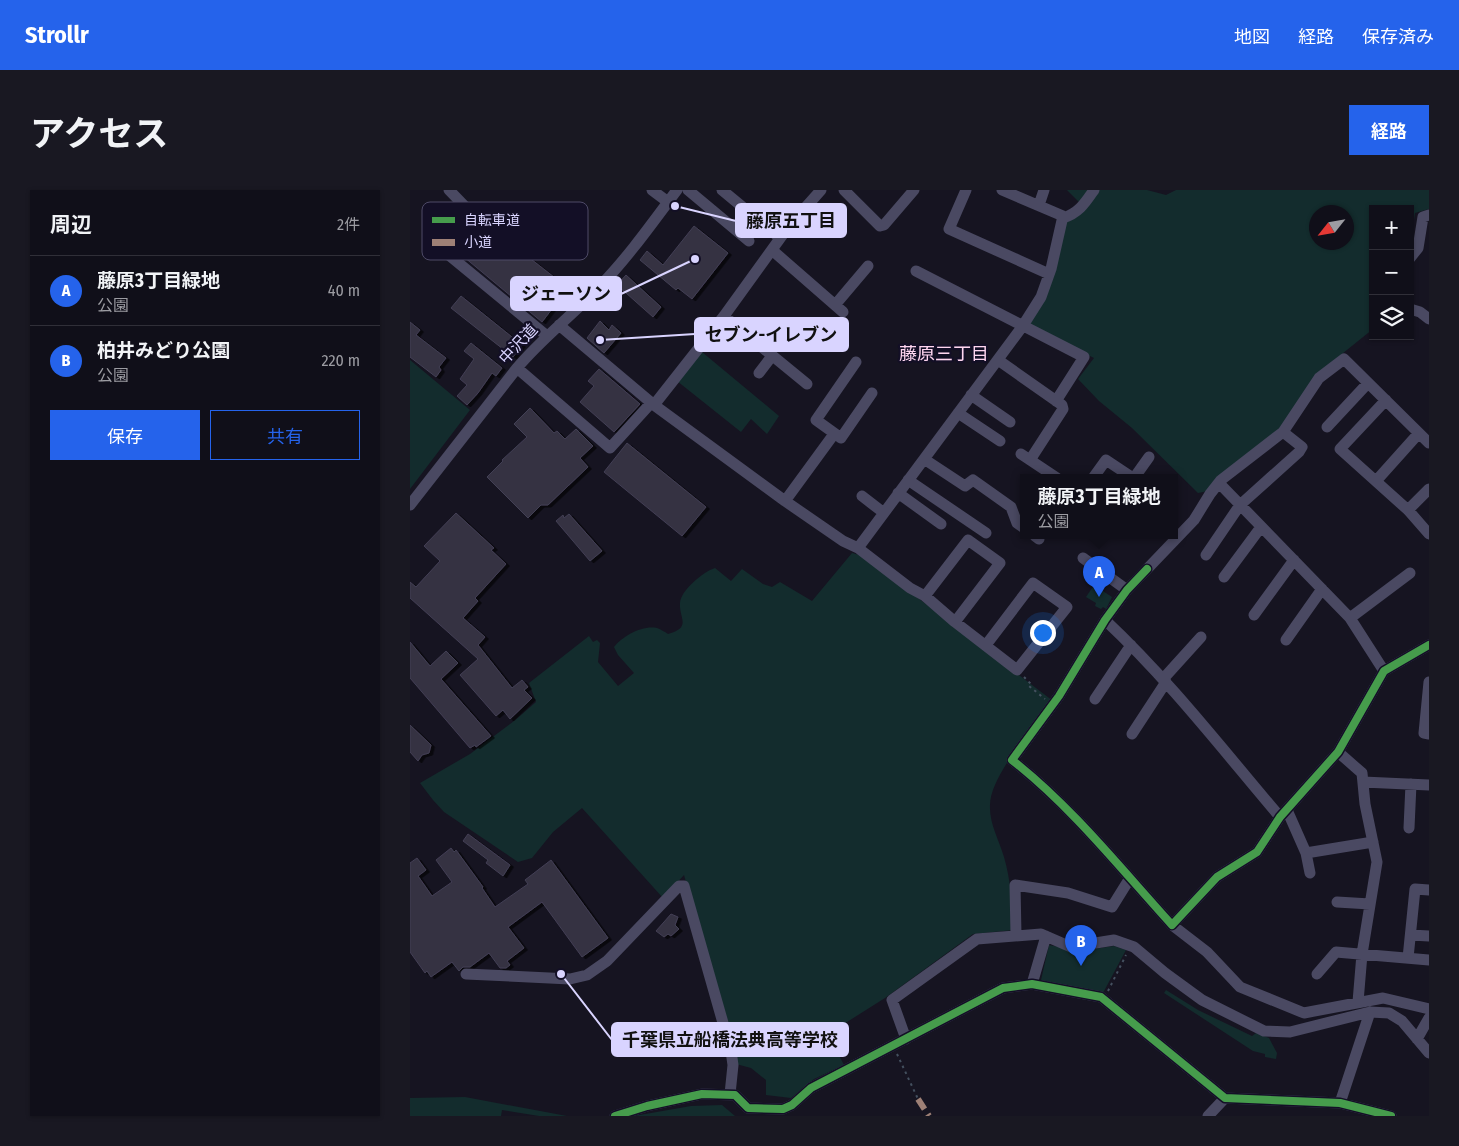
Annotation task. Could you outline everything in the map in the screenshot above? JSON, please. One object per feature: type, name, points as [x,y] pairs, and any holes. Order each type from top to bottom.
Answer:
[{"type":"street","points":[[449,190],[461,202]]},
{"type":"street","points":[[652,190],[668,202]]},
{"type":"street","name":"中沢道","points":[[410,505],[517,368],[547,336],[602,285],[632,250],[677,190]]},
{"type":"street","points":[[688,190],[748,241]]},
{"type":"street","points":[[722,190],[780,238]]},
{"type":"street","points":[[517,368],[610,448],[652,404],[709,335],[780,238],[821,190]]},
{"type":"street","points":[[844,190],[880,226],[884,225],[914,190]]},
{"type":"street","points":[[966,190],[950,229],[1049,274]]},
{"type":"street","points":[[1002,190],[1068,217]]},
{"type":"street","points":[[1039,204],[1044,190]]},
{"type":"street","points":[[858,548],[1022,326],[1041,297],[1068,217],[1080,210],[1094,190]]},
{"type":"street","points":[[1414,253],[1418,248],[1423,217],[1429,215]]},
{"type":"street","points":[[772,250],[839,309],[868,266]]},
{"type":"street","points":[[455,260],[547,336]]},
{"type":"street","points":[[916,271],[1084,358],[1056,401]]},
{"type":"street","points":[[1414,310],[1429,319]]},
{"type":"street","points":[[724,316],[807,384]]},
{"type":"street","points":[[559,325],[652,404],[785,501],[843,541],[858,548],[910,588],[925,596],[955,622],[986,646],[1017,670],[1067,607],[1034,583],[986,646]]},
{"type":"street","points":[[709,335],[724,346]]},
{"type":"street","points":[[759,373],[772,356]]},
{"type":"street","points":[[998,360],[1062,406],[1063,409],[1026,457],[1051,474]]},
{"type":"street","points":[[1178,537],[1194,520],[1219,482],[1282,432],[1319,378],[1344,360],[1429,443]]},
{"type":"street","points":[[856,362],[816,420],[841,438],[872,393]]},
{"type":"street","points":[[1328,427],[1368,383]]},
{"type":"street","points":[[971,395],[1010,422]]},
{"type":"street","points":[[1386,400],[1340,449],[1408,510],[1429,534]]},
{"type":"street","points":[[958,413],[1000,442]]},
{"type":"street","points":[[1206,555],[1240,505],[1299,452],[1302,447],[1282,432]]},
{"type":"street","points":[[1376,481],[1419,433]]},
{"type":"street","points":[[785,501],[834,434]]},
{"type":"street","points":[[1136,474],[1149,457]]},
{"type":"street","points":[[924,459],[965,486],[973,480],[1011,507],[1017,523],[1020,525]]},
{"type":"street","points":[[1095,474],[1106,460],[1127,474]]},
{"type":"street","points":[[908,480],[986,533]]},
{"type":"street","points":[[1219,482],[1350,618],[1384,671]]},
{"type":"street","points":[[1408,510],[1429,489]]},
{"type":"street","points":[[898,494],[941,524]]},
{"type":"street","points":[[862,496],[884,513]]},
{"type":"street","points":[[1224,577],[1261,527]]},
{"type":"street","points":[[1176,539],[1127,590],[1105,620],[1052,705],[1012,760],[1036,778],[1172,925],[1207,952],[1240,987],[1304,1013],[1383,998],[1429,1009]]},
{"type":"street","points":[[925,596],[968,540],[1000,563],[955,622]]},
{"type":"street","points":[[1082,558],[1127,590]]},
{"type":"street","points":[[1254,615],[1294,560]]},
{"type":"street","points":[[1350,618],[1410,573]]},
{"type":"street","points":[[1286,640],[1322,589]]},
{"type":"street","points":[[1105,620],[1131,644],[1283,814],[1306,853],[1310,873]]},
{"type":"street","points":[[1132,734],[1164,681],[1201,637]]},
{"type":"street","points":[[1095,699],[1131,644]]},
{"type":"street","points":[[1172,925],[1217,877],[1257,852],[1283,814],[1338,752],[1384,671],[1429,645]]},
{"type":"street","points":[[1429,682],[1424,733],[1429,734]]},
{"type":"street","points":[[1338,752],[1362,772],[1365,804],[1377,862],[1362,954],[1358,1002]]},
{"type":"street","points":[[1363,782],[1429,785]]},
{"type":"street","points":[[1408,828],[1411,784]]},
{"type":"street","points":[[1306,853],[1373,842]]},
{"type":"street","points":[[1016,936],[1015,885],[1068,893],[1112,907],[1130,878]]},
{"type":"street","points":[[466,974],[570,979],[587,975],[607,961],[679,886],[684,886],[730,1051],[733,1065],[730,1094]]},
{"type":"street","points":[[1408,958],[1415,889],[1429,890]]},
{"type":"street","points":[[1336,902],[1370,904]]},
{"type":"street","points":[[906,1039],[892,1000],[977,939],[1041,934],[1071,947],[1114,940],[1134,947],[1165,974],[1202,1000],[1264,1032],[1290,1032],[1370,1012],[1389,1013],[1402,1021],[1429,1053]]},
{"type":"street","points":[[1411,935],[1429,936]]},
{"type":"street","points":[[1032,984],[1046,936]]},
{"type":"street","points":[[1317,974],[1336,952],[1429,960]]},
{"type":"street","points":[[615,1116],[647,1106],[702,1094],[730,1094],[735,1095],[748,1108],[791,1111],[811,1088],[1003,988],[1032,984],[1101,997],[1225,1098],[1340,1103],[1391,1116]]},
{"type":"street","points":[[1340,1103],[1370,1012]]},
{"type":"street","points":[[1418,1039],[1429,1018]]},
{"type":"street","points":[[1208,1116],[1225,1098]]},
{"type":"path","points":[[1017,670],[1031,684],[1029,686],[1052,705]]},
{"type":"path","points":[[1104,999],[1131,946]]},
{"type":"path","points":[[893,1046],[918,1099]]},
{"type":"green space","points":[[1067,190],[1147,190],[1166,195],[1176,190],[1429,190],[1429,209],[1415,213],[1414,220],[1414,205],[1369,205],[1369,332],[1327,366],[1290,419],[1208,491],[1198,493],[1132,428],[1099,401],[1078,379],[1094,358],[1027,325],[1063,226],[1081,204]]},
{"type":"green space","points":[[702,352],[779,416],[767,434],[751,419],[741,432],[677,381]]},
{"type":"green space","points":[[410,360],[470,410],[410,489]]},
{"type":"green space","points":[[852,553],[863,556],[1053,701],[1005,766],[992,793],[990,812],[1008,875],[1014,930],[973,934],[885,998],[828,1034],[844,1065],[814,1079],[791,1098],[766,1095],[766,1080],[751,1068],[736,1064],[734,1050],[684,875],[663,898],[582,808],[553,832],[532,858],[518,862],[444,812],[420,783],[470,754],[536,702],[529,683],[589,636],[593,642],[597,640],[600,643],[598,662],[618,686],[634,673],[618,655],[614,647],[628,635],[645,628],[657,628],[668,634],[680,628],[683,622],[680,609],[681,598],[693,582],[710,570],[715,568],[731,581],[742,569],[763,584],[772,587],[780,582],[812,601]]},
{"type":"green space","points":[[1094,585],[1112,597],[1106,609],[1095,606],[1096,603],[1086,597]]},
{"type":"green space","points":[[1049,945],[1080,951],[1114,946],[1126,950],[1103,993],[1041,980]]},
{"type":"green space","points":[[1166,990],[1198,1010],[1252,1036],[1256,1033],[1269,1038],[1277,1053],[1276,1059],[1265,1057],[1265,1054],[1253,1051],[1164,993]]},
{"type":"green space","points":[[465,1097],[567,1116],[539,1116],[502,1110],[501,1116],[410,1116],[410,1098]]},
{"type":"green space","points":[[722,1105],[735,1116],[634,1116],[691,1106]]},
{"type":"building","points":[[694,226],[728,253],[692,299],[678,288],[676,290],[640,260],[647,251],[663,265]]},
{"type":"building","points":[[468,260],[532,260],[568,288],[542,322]]},
{"type":"building","points":[[626,275],[661,307],[653,317],[617,285]]},
{"type":"building","points":[[461,296],[522,345],[513,357],[451,308]]},
{"type":"building","points":[[600,321],[609,330],[612,325],[621,333],[604,353],[587,338]]},
{"type":"building","points":[[410,322],[420,330],[416,335],[446,358],[439,367],[441,370],[436,377],[410,357]]},
{"type":"building","points":[[471,343],[502,368],[496,376],[492,373],[467,405],[457,396],[467,385],[460,379],[474,359],[464,351]]},
{"type":"building","points":[[599,369],[640,404],[614,432],[580,402],[594,386],[588,381]]},
{"type":"building","points":[[530,408],[554,433],[557,431],[565,439],[576,429],[593,446],[580,458],[588,467],[548,505],[541,505],[528,518],[487,477],[527,437],[514,424]]},
{"type":"building","points":[[627,443],[706,507],[682,536],[604,472]]},
{"type":"building","points":[[456,513],[494,548],[491,550],[506,564],[475,598],[478,601],[463,618],[485,637],[478,645],[512,688],[522,680],[528,687],[524,690],[532,698],[510,719],[503,710],[496,716],[460,675],[478,659],[410,598],[410,582],[416,587],[440,561],[424,546]]},
{"type":"building","points":[[569,514],[602,551],[590,561],[556,521],[563,515],[564,518]]},
{"type":"building","points":[[410,642],[430,666],[446,651],[458,663],[441,679],[491,736],[476,747],[475,745],[470,748],[410,678]]},
{"type":"building","points":[[410,725],[431,745],[429,753],[422,755],[418,761],[410,752]]},
{"type":"building","points":[[468,834],[510,865],[503,876],[486,863],[488,860],[463,841]]},
{"type":"building","points":[[451,848],[454,852],[456,850],[495,907],[528,884],[525,880],[551,860],[608,938],[582,957],[542,902],[508,927],[524,948],[507,961],[510,965],[506,968],[500,968],[489,953],[470,967],[463,967],[459,971],[452,962],[431,977],[427,971],[425,973],[410,952],[410,863],[417,858],[426,870],[418,876],[432,896],[452,882],[436,860]]},
{"type":"building","points":[[671,914],[678,917],[675,925],[679,929],[671,936],[668,934],[664,937],[656,931]]},
{"type":"marked path","points":[[918,1099],[929,1116]]},
{"type":"cycle path","points":[[1147,569],[1127,590],[1105,620],[1059,696],[1012,760],[1076,818],[1172,925],[1217,877],[1257,852],[1280,817],[1338,752],[1384,671],[1429,645]]},
{"type":"cycle path","points":[[615,1116],[647,1106],[702,1094],[735,1095],[748,1108],[783,1109],[792,1105],[811,1088],[1003,988],[1032,984],[1101,997],[1225,1098],[1340,1103],[1391,1116]]},
{"type":"place","name":"藤原五丁目","points":[[675,206]]},
{"type":"place","name":"ジェーソン","points":[[695,259]]},
{"type":"place","name":"セブン-イレブン","points":[[600,340]]},
{"type":"place","name":"藤原3丁目緑地","points":[[1099,597]]},
{"type":"place","name":"柏井みどり公園","points":[[1081,966]]},
{"type":"place","name":"千葉県立船橋法典高等学校","points":[[561,974]]},
{"type":"district","name":"藤原三丁目","points":[[944,354]]}]
